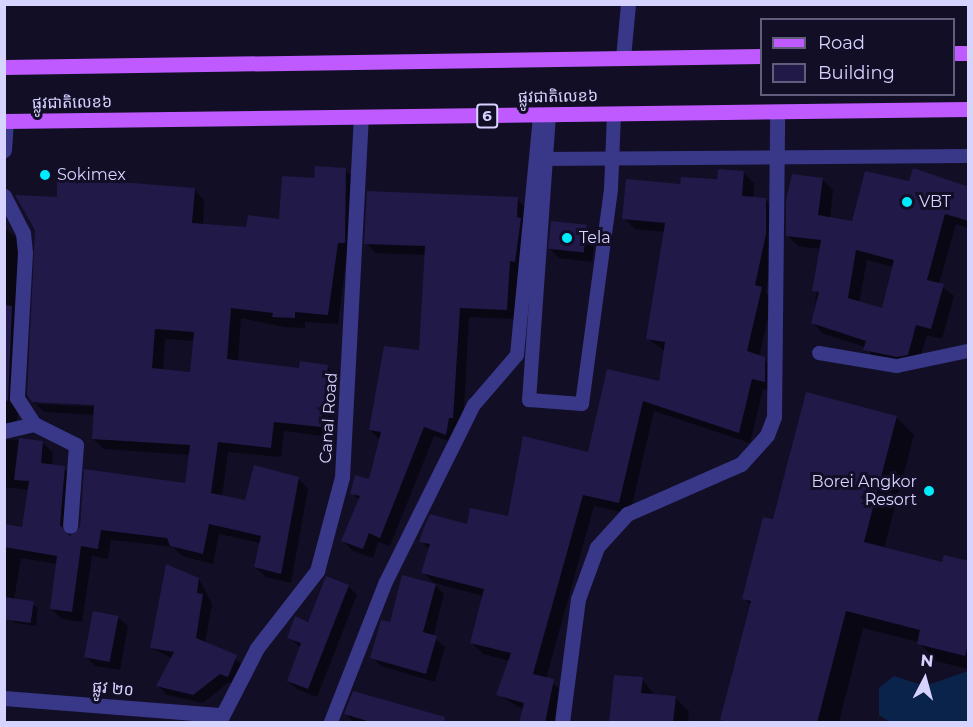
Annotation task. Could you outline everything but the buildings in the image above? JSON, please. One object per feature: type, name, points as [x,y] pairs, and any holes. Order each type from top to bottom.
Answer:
[{"type":"main road","points":[[4,67],[760,56]]},
{"type":"main road","name":"ផ្លូវជាតិលេខ៦","points":[[5,122],[969,110]]},
{"type":"street","points":[[623,58],[628,4]]},
{"type":"street","points":[[562,723],[578,599],[597,547],[627,514],[741,464],[767,435],[777,400],[777,112]]},
{"type":"street","name":"Canal Road","points":[[219,719],[268,632],[317,571],[342,477],[361,118]]},
{"type":"street","points":[[4,150],[5,122]]},
{"type":"street","points":[[4,196],[23,233],[25,253],[17,398],[34,424],[76,445],[70,526]]},
{"type":"street","points":[[4,431],[34,424]]},
{"type":"street","name":"ផ្លូវ ២០","points":[[4,698],[219,719]]},
{"type":"lane","points":[[544,115],[529,400],[582,404],[612,159],[614,114]]},
{"type":"lane","points":[[542,159],[969,156]]},
{"type":"lane","points":[[331,723],[387,582],[468,416],[517,355],[542,159]]},
{"type":"lane","points":[[819,353],[897,366],[968,354]]},
{"type":"water","points":[[968,671],[968,722],[890,722],[879,715],[879,688],[894,676],[925,686]]},
{"type":"place","name":"Sokimex","points":[[45,175]]},
{"type":"place","name":"VBT","points":[[907,202]]},
{"type":"place","name":"Tela","points":[[567,238]]},
{"type":"place","name":"Borei Angkor Resort","points":[[929,491]]}]
